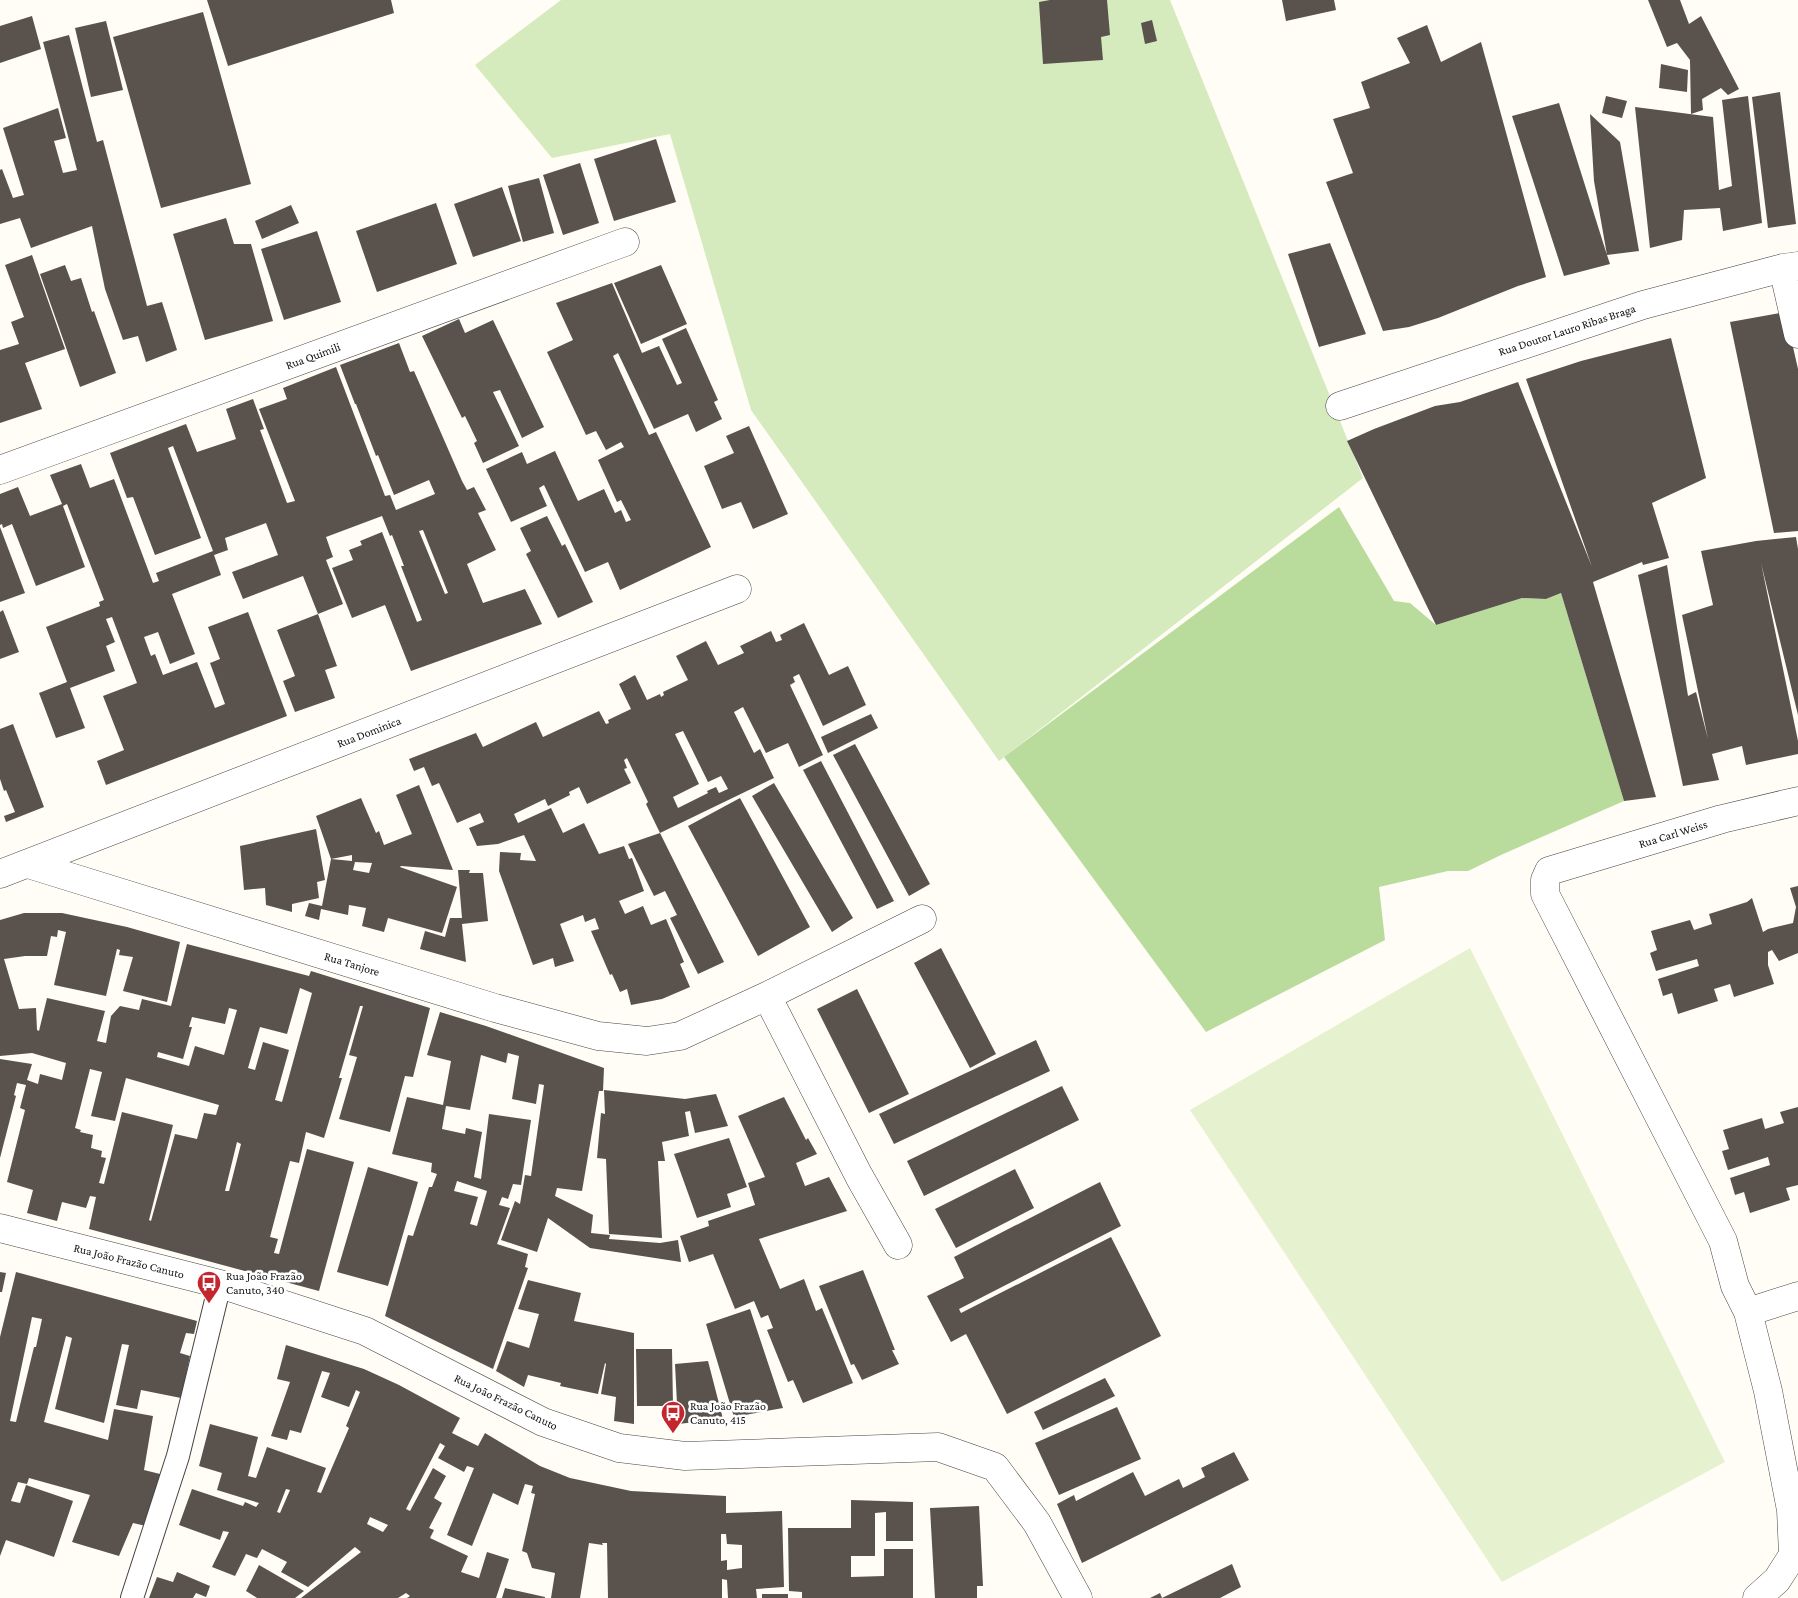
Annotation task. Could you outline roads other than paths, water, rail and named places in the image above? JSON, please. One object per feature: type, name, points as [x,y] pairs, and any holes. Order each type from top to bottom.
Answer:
[{"type":"street","name":"Rua Quimili","points":[[0,470],[625,242]]},
{"type":"street","points":[[1790,267],[1798,334]]},
{"type":"street","name":"Rua Doutor Lauro Ribas Braga","points":[[1340,406],[1643,305],[1790,267]]},
{"type":"street","name":"Rua Dominica","points":[[0,874],[737,589]]},
{"type":"street","name":"Rua Carl Weiss","points":[[1748,1312],[1735,1286],[1723,1241],[1545,894],[1545,880],[1549,872],[1722,819],[1798,802]]},
{"type":"street","name":"Rua Tanjore","points":[[28,864],[495,1008],[598,1036],[647,1041],[680,1036],[767,996],[922,920]]},
{"type":"street","points":[[767,996],[859,1176],[898,1245]]},
{"type":"street","name":"Rua João Frazão Canuto","points":[[0,1228],[220,1284],[365,1331],[543,1422],[619,1448],[685,1456],[938,1447],[995,1467],[1037,1523],[1078,1598]]},
{"type":"street","points":[[1757,1598],[1777,1580],[1793,1555],[1793,1546],[1791,1510],[1768,1391],[1748,1312],[1798,1296]]},
{"type":"lane","points":[[132,1598],[178,1456],[220,1284]]},
{"type":"place","name":"Rua João Frazão Canuto, 340","points":[[209,1304]]},
{"type":"place","name":"Rua João Frazão Canuto, 415","points":[[673,1434]]}]
